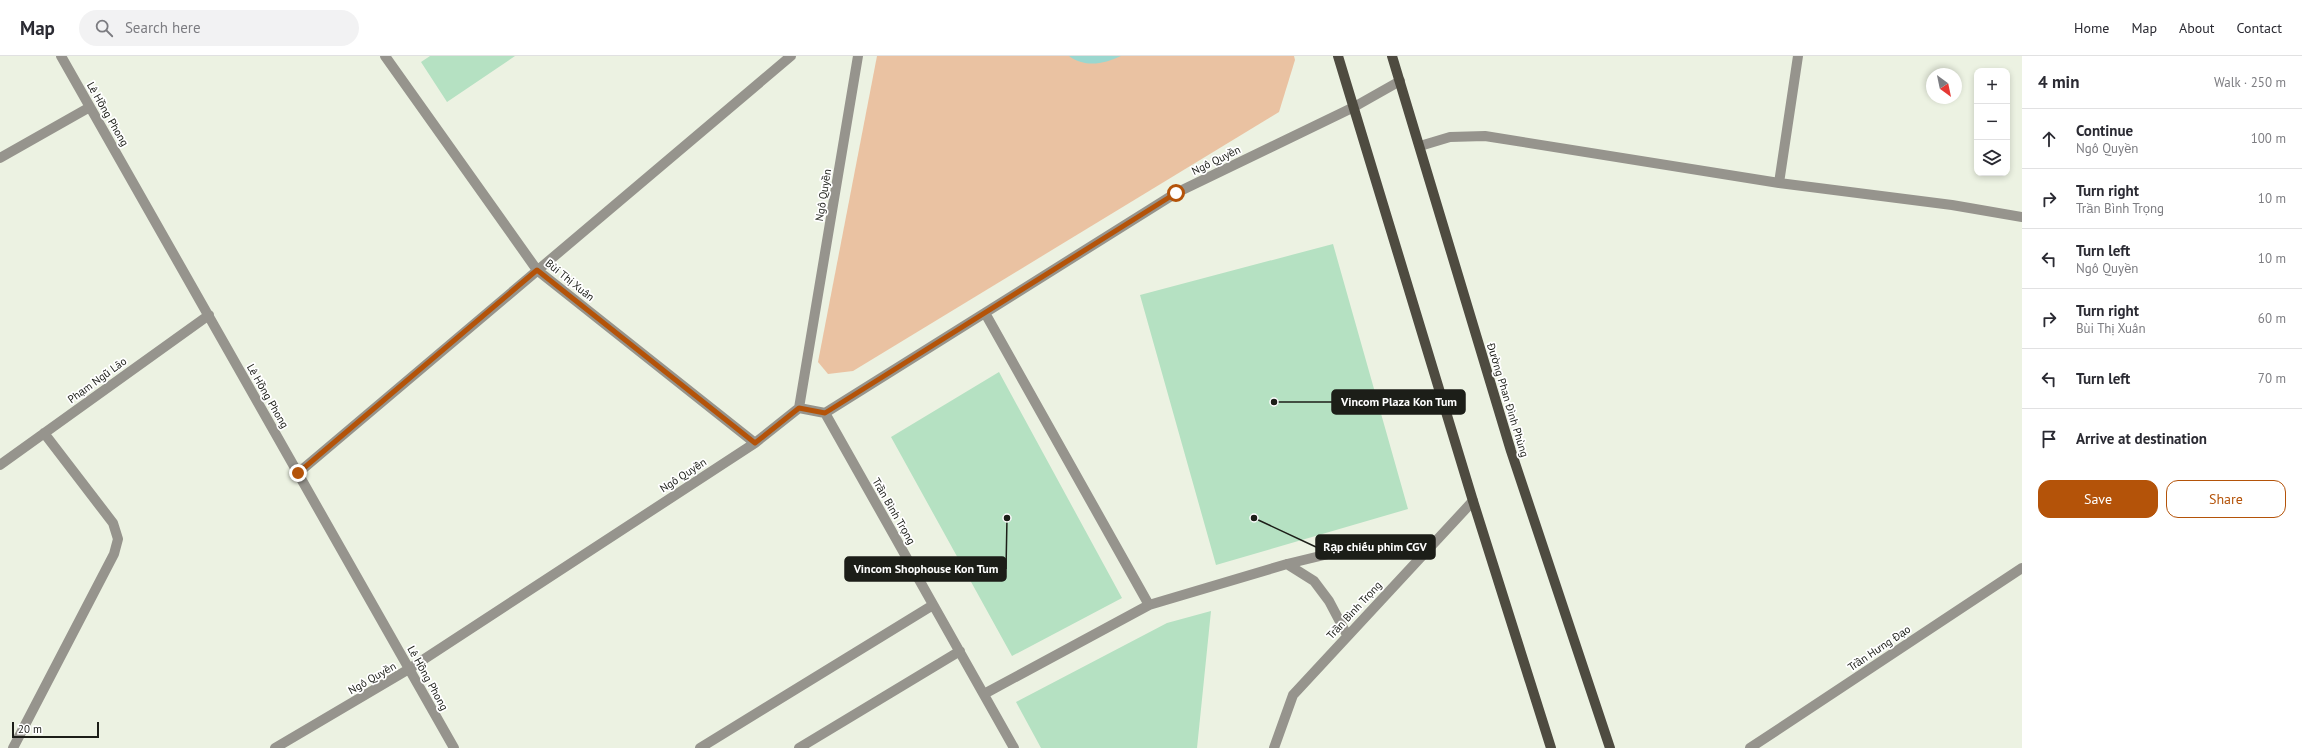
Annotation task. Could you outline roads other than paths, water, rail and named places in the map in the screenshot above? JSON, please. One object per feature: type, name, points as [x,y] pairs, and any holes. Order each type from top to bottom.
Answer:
[{"type":"main road","points":[[1338,56],[1473,501],[1551,748]]},
{"type":"main road","name":"Đường Phan Đình Phùng","points":[[1392,56],[1511,451],[1610,748]]},
{"type":"street","name":"Lê Hồng Phong","points":[[61,56],[454,748]]},
{"type":"street","name":"Bùi Thị Xuân","points":[[385,56],[537,270],[755,443]]},
{"type":"street","points":[[298,473],[791,56]]},
{"type":"street","name":"Ngô Quyền","points":[[275,748],[409,669],[755,443],[799,408],[858,56]]},
{"type":"street","points":[[1779,183],[1798,56]]},
{"type":"street","name":"Ngô Quyền","points":[[825,413],[1176,193],[1354,107],[1400,81]]},
{"type":"street","points":[[0,158],[90,107]]},
{"type":"street","points":[[1420,146],[1450,137],[1485,136],[1779,183],[1952,205],[2022,217]]},
{"type":"street","points":[[985,313],[1149,605]]},
{"type":"street","name":"Phạm Ngũ Lão","points":[[0,465],[209,315]]},
{"type":"street","points":[[799,408],[825,413]]},
{"type":"street","name":"Trần Bình Trọng","points":[[825,413],[1014,748]]},
{"type":"street","points":[[13,748],[114,554],[118,539],[113,523],[44,434]]},
{"type":"street","name":"Trần Bình Trọng","points":[[1274,748],[1293,695],[1347,635],[1473,501]]},
{"type":"street","points":[[984,694],[1149,605],[1287,564],[1378,542],[1436,540]]},
{"type":"street","points":[[1287,564],[1314,581],[1329,601],[1347,635]]},
{"type":"street","name":"Trần Hưng Đạo","points":[[1750,748],[2022,568]]},
{"type":"street","points":[[700,748],[933,605]]},
{"type":"street","points":[[798,748],[960,652]]},
{"type":"water","points":[[1069,56],[1121,56],[1095,64],[1081,62]]},
{"type":"place","name":"Vincom Plaza Kon Tum","points":[[1274,402]]},
{"type":"place","name":"Vincom Shophouse Kon Tum","points":[[1007,518]]},
{"type":"place","name":"Rạp chiếu phim CGV","points":[[1254,518]]}]
